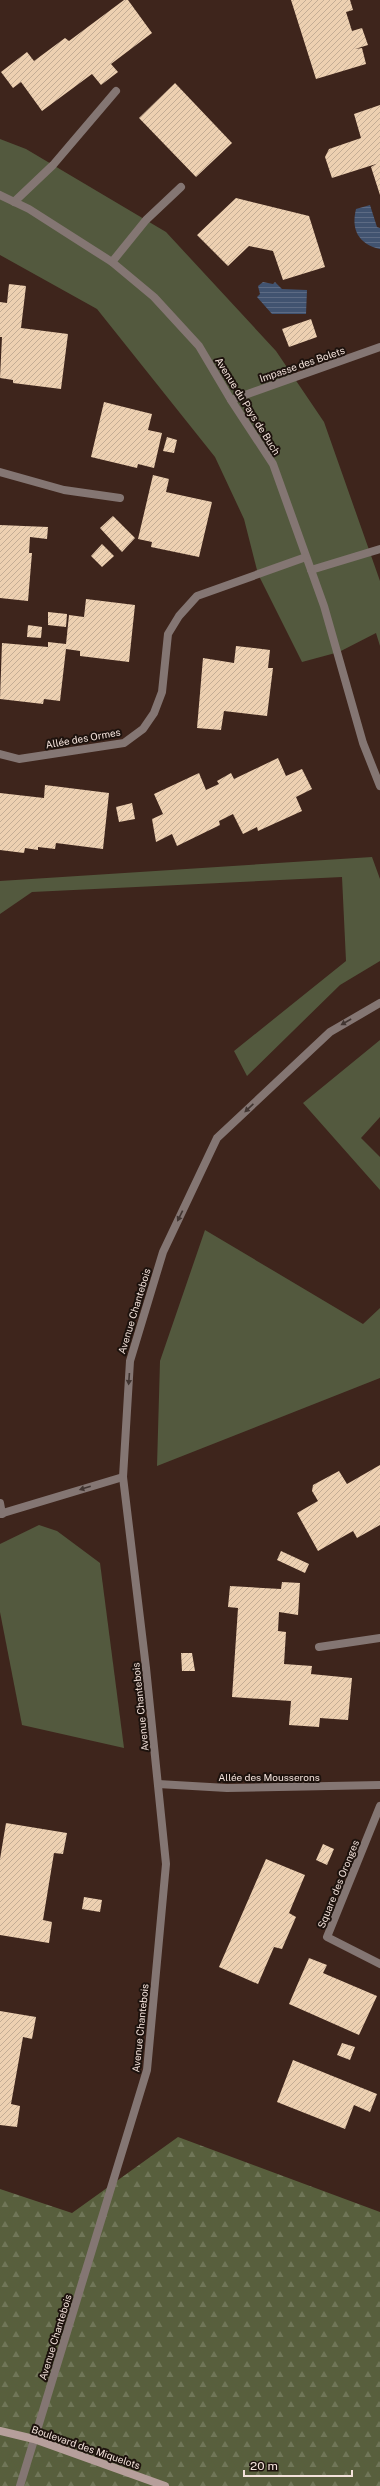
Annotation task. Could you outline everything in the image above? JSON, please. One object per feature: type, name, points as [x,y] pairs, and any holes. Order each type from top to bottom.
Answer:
[{"type":"main road","name":"Boulevard des Miquelots","points":[[0,2431],[34,2439],[165,2486]]},
{"type":"street","points":[[14,202],[53,165],[116,91]]},
{"type":"street","points":[[112,262],[146,220],[181,187]]},
{"type":"street","name":"Avenue du Pays de Buch","points":[[0,195],[112,262],[154,297],[199,346],[231,400],[273,464],[339,652],[363,743],[380,786]]},
{"type":"street","name":"Impasse des Bolets","points":[[231,400],[380,347]]},
{"type":"street","points":[[0,472],[64,490],[120,498]]},
{"type":"street","points":[[311,570],[380,549]]},
{"type":"street","name":"Allée des Ormes","points":[[0,754],[19,759],[124,743],[143,730],[154,714],[162,692],[168,634],[179,616],[197,596],[306,557]]},
{"type":"street","name":"Avenue Chantebois","points":[[20,2486],[147,2070],[166,1864],[146,1668],[123,1477],[130,1361],[163,1252],[217,1138],[330,1032],[380,1003]]},
{"type":"street","points":[[0,1503],[1,1514],[123,1477]]},
{"type":"street","points":[[319,1647],[380,1638]]},
{"type":"street","name":"Allée des Mousserons","points":[[158,1784],[227,1788],[380,1785]]},
{"type":"street","name":"Square des Oronges","points":[[380,1806],[327,1937],[380,1964]]},
{"type":"green space","points":[[0,139],[26,149],[166,232],[276,351],[324,422],[380,581],[380,646],[376,633],[339,652],[302,662],[258,574],[244,519],[215,457],[97,309],[0,255]]},
{"type":"green space","points":[[372,857],[380,879],[380,961],[340,985],[247,1076],[234,1051],[346,961],[342,877],[32,892],[0,914],[0,881]]},
{"type":"green space","points":[[380,1040],[380,1117],[361,1138],[380,1157],[380,1190],[303,1103]]},
{"type":"green space","points":[[205,1230],[363,1324],[380,1308],[380,1378],[157,1466],[160,1361]]},
{"type":"green space","points":[[39,1525],[57,1531],[100,1563],[124,1748],[22,1725],[0,1612],[0,1544]]},
{"type":"green space","points":[[178,2137],[380,2212],[380,2486],[0,2486],[0,2189],[72,2213]]},
{"type":"water","points":[[370,205],[377,227],[380,228],[380,249],[372,247],[361,239],[356,229],[356,209]]},
{"type":"water","points":[[263,282],[273,284],[275,282],[282,289],[307,290],[306,314],[272,314],[257,297],[260,294],[258,286]]},
{"type":"building","points":[[124,0],[128,0],[152,33],[111,64],[118,72],[101,85],[92,74],[42,111],[21,82],[13,88],[1,72],[27,52],[34,61],[65,38],[69,41]]},
{"type":"building","points":[[291,0],[350,0],[353,10],[346,12],[352,31],[362,28],[368,45],[355,49],[362,48],[366,64],[316,79]]},
{"type":"building","points":[[175,83],[232,143],[196,177],[139,118]]},
{"type":"building","points":[[380,105],[380,195],[371,167],[376,164],[332,178],[325,157],[329,149],[361,138],[354,114]]},
{"type":"building","points":[[236,198],[309,216],[325,267],[283,280],[273,251],[249,246],[228,266],[197,235]]},
{"type":"building","points":[[9,284],[26,286],[21,328],[68,334],[61,389],[13,383],[13,380],[0,378],[2,337],[0,337],[0,302],[7,303]]},
{"type":"building","points":[[311,319],[317,337],[289,347],[282,329]]},
{"type":"building","points":[[104,402],[152,414],[148,430],[162,433],[154,468],[138,464],[137,468],[91,457]]},
{"type":"building","points":[[167,437],[177,440],[174,453],[163,451]]},
{"type":"building","points":[[153,475],[169,479],[166,492],[212,502],[199,557],[151,547],[152,542],[138,539]]},
{"type":"building","points":[[113,516],[135,538],[122,552],[100,528]]},
{"type":"building","points":[[0,525],[48,527],[47,539],[30,537],[29,553],[32,553],[28,601],[0,598]]},
{"type":"building","points":[[102,544],[114,556],[102,567],[91,556]]},
{"type":"building","points":[[86,599],[135,605],[129,662],[80,656],[80,651],[66,649],[60,701],[44,699],[43,704],[0,699],[2,643],[48,647],[48,642],[66,644],[69,615],[84,617]]},
{"type":"building","points":[[48,612],[67,614],[66,627],[48,625]]},
{"type":"building","points":[[28,625],[42,627],[41,638],[27,637]]},
{"type":"building","points":[[236,646],[270,650],[268,668],[273,668],[267,716],[224,711],[221,730],[197,728],[203,658],[234,663]]},
{"type":"building","points":[[278,758],[286,776],[302,769],[312,789],[296,797],[302,811],[258,831],[257,827],[243,834],[233,814],[219,821],[220,825],[177,846],[172,834],[156,842],[152,819],[163,814],[154,794],[199,773],[206,790],[219,784],[217,781],[231,773],[234,779]]},
{"type":"building","points":[[45,785],[109,793],[103,849],[56,843],[55,849],[38,847],[38,850],[25,848],[24,853],[0,850],[0,793],[44,798]]},
{"type":"building","points":[[132,803],[135,819],[119,822],[116,807]]},
{"type":"building","points":[[380,1465],[380,1525],[357,1538],[353,1531],[318,1551],[297,1513],[318,1501],[312,1491],[313,1485],[339,1471],[347,1484]]},
{"type":"building","points":[[281,1551],[309,1564],[305,1573],[277,1560]]},
{"type":"building","points":[[282,1582],[300,1583],[298,1615],[279,1612],[278,1631],[286,1632],[284,1664],[312,1666],[311,1674],[352,1678],[348,1720],[320,1718],[319,1727],[289,1725],[291,1701],[232,1697],[238,1608],[228,1607],[230,1586],[281,1589]]},
{"type":"building","points":[[181,1653],[192,1653],[195,1671],[182,1671]]},
{"type":"building","points":[[6,1823],[67,1833],[63,1854],[54,1853],[43,1920],[52,1922],[49,1943],[0,1935],[0,1859]]},
{"type":"building","points":[[323,1844],[334,1849],[327,1865],[316,1860]]},
{"type":"building","points":[[266,1859],[305,1875],[289,1913],[296,1917],[282,1949],[274,1947],[258,1984],[219,1967]]},
{"type":"building","points":[[84,1897],[102,1900],[100,1912],[82,1909]]},
{"type":"building","points":[[309,1958],[327,1965],[323,1973],[377,1996],[359,2035],[289,2004]]},
{"type":"building","points":[[0,2011],[36,2017],[32,2039],[23,2037],[11,2104],[20,2106],[17,2127],[0,2125]]},
{"type":"building","points":[[342,2043],[355,2047],[350,2060],[337,2055]]},
{"type":"building","points":[[293,2060],[377,2094],[370,2112],[354,2105],[345,2129],[277,2102]]}]
